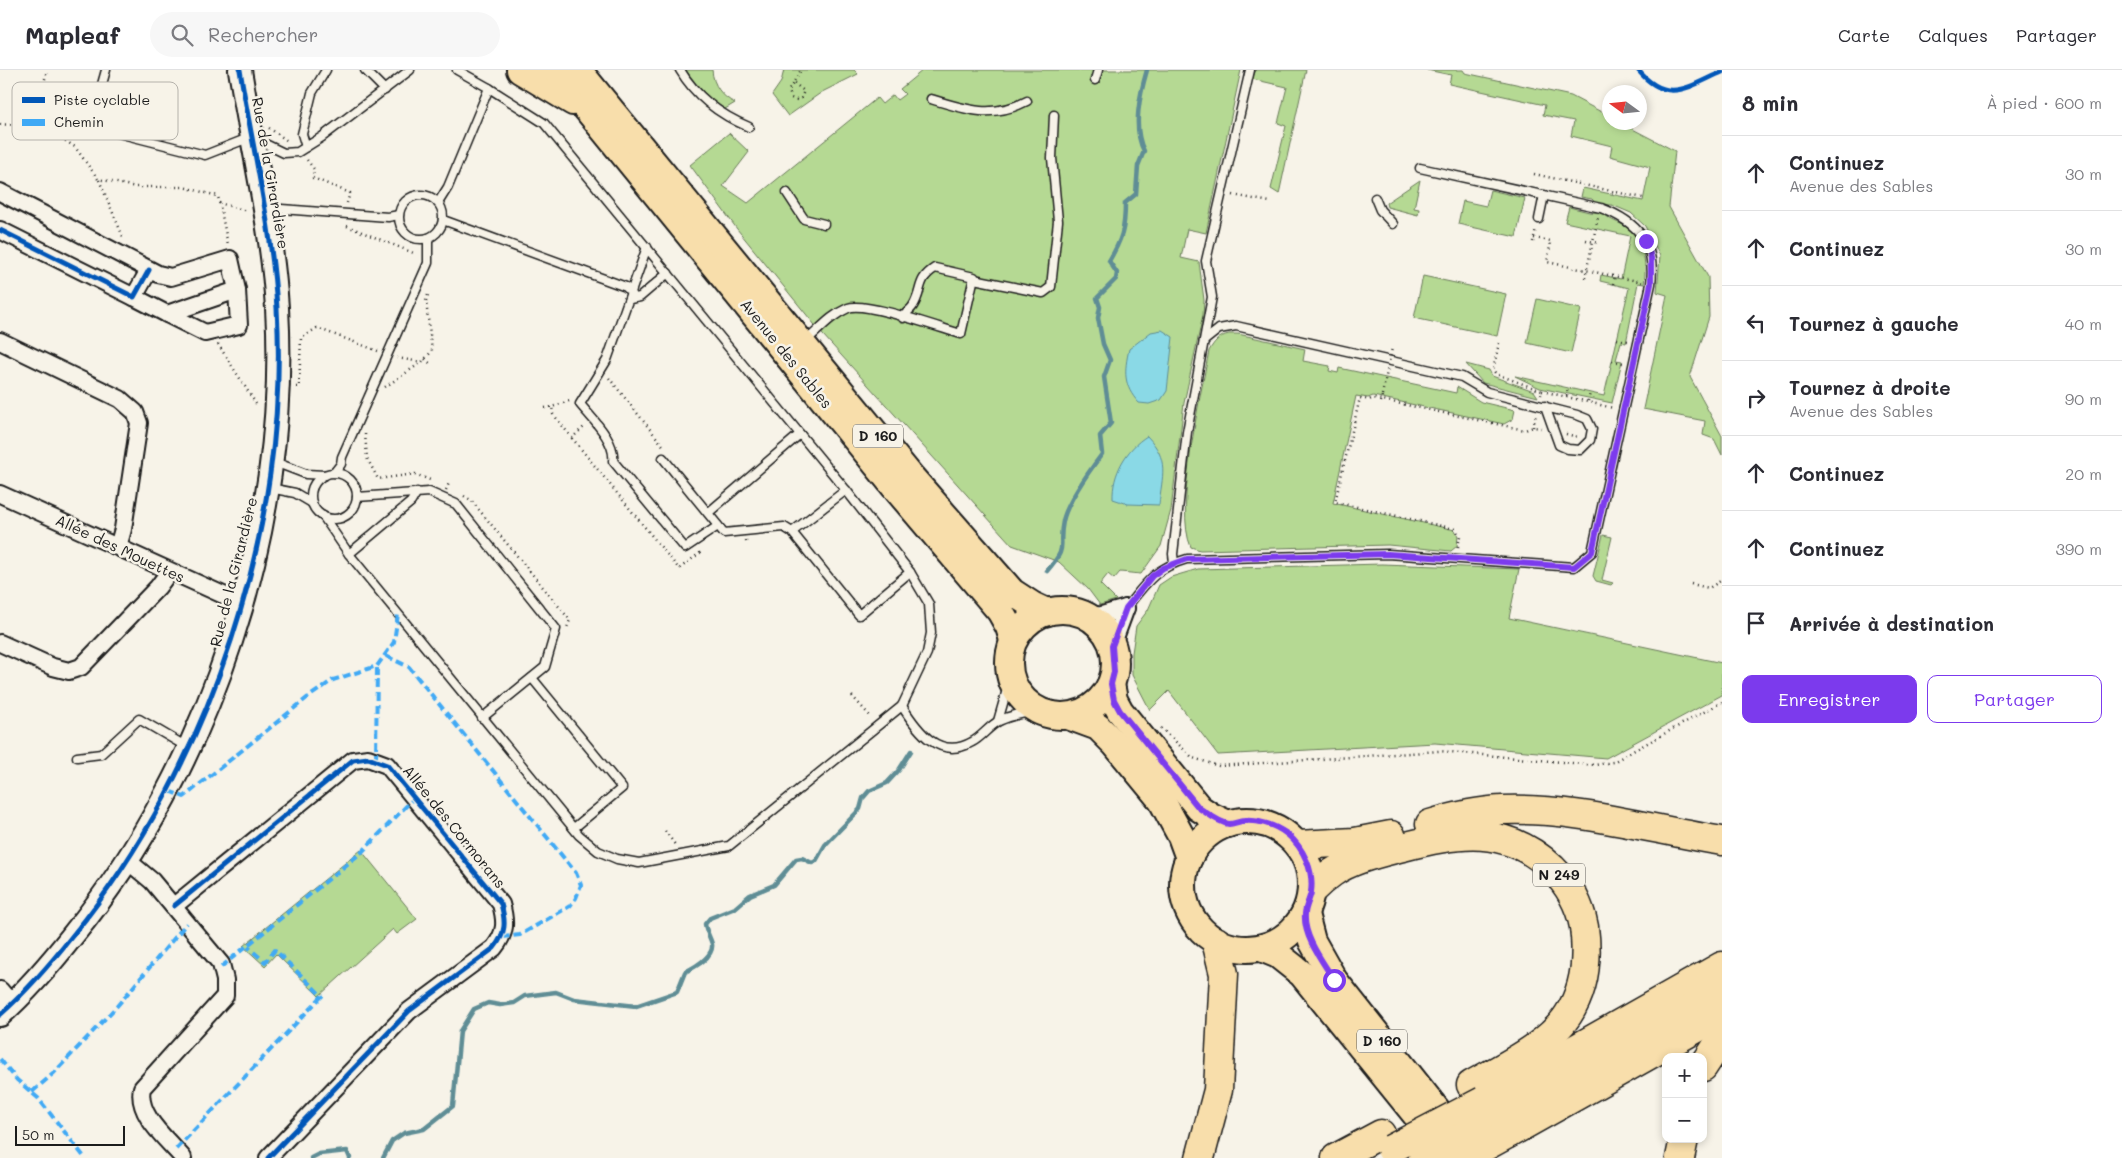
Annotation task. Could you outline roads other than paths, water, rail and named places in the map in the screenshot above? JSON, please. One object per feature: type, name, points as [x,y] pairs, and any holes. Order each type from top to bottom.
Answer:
[{"type":"highway","points":[[1298,845],[1355,842],[1446,819],[1501,810],[1566,813],[1722,841]]},
{"type":"highway","name":"N 249","points":[[1308,902],[1332,873],[1359,861],[1428,840],[1459,835],[1487,835],[1510,842],[1537,855],[1560,876],[1577,906],[1586,943],[1586,962],[1576,998],[1568,1016],[1527,1053],[1490,1109],[1464,1158]]},
{"type":"highway","points":[[1200,1158],[1218,1090],[1224,964],[1216,941]]},
{"type":"highway","name":"N 249","points":[[1423,1158],[1490,1109],[1722,966]]},
{"type":"highway","name":"N 249","points":[[1490,1109],[1722,991]]},
{"type":"highway","name":"N 249","points":[[1336,1158],[1383,1147],[1490,1109],[1722,1014]]},
{"type":"highway","points":[[1707,1061],[1722,1038]]},
{"type":"highway","points":[[1680,1158],[1683,1143]]},
{"type":"main road","points":[[520,70],[595,104],[592,70]]},
{"type":"main road","name":"Avenue des Sables","points":[[555,70],[595,104],[803,344],[918,485],[1012,592],[1032,605],[1048,612]]},
{"type":"main road","name":"Avenue des Sables","points":[[578,70],[595,104],[898,491],[1000,611],[1009,627],[1013,640]]},
{"type":"main road","points":[[1061,610],[1086,616],[1102,628],[1112,646],[1114,672],[1111,684],[1104,696],[1094,706],[1082,713],[1057,717],[1037,710],[1020,697],[1010,679],[1009,653],[1013,640],[1027,622],[1048,612],[1061,610]]},
{"type":"main road","points":[[1111,684],[1114,700],[1120,711],[1199,808],[1228,824]]},
{"type":"main road","points":[[1068,716],[1098,727],[1115,744],[1162,800],[1182,836],[1189,858]]},
{"type":"main road","points":[[1243,821],[1259,822],[1280,830],[1298,845],[1306,859],[1311,874],[1308,902],[1294,929],[1278,941],[1261,948],[1245,949],[1230,947],[1216,941],[1201,930],[1190,914],[1184,896],[1184,876],[1189,858],[1199,843],[1212,832],[1228,824],[1243,821]]},
{"type":"main road","name":"D 160","points":[[1308,902],[1312,942],[1334,980],[1475,1158]]},
{"type":"main road","name":"D 160","points":[[1261,948],[1278,955],[1302,974],[1450,1158]]},
{"type":"street","name":"Rue de la Girardière","points":[[4,1003],[56,957],[128,861],[169,791],[189,748],[210,700],[241,603],[268,487],[272,461],[277,388],[277,308],[258,131],[240,70]]},
{"type":"street","points":[[0,192],[149,270],[171,277],[230,258],[237,290],[239,324],[205,333],[0,230]]},
{"type":"street","points":[[134,298],[149,270]]},
{"type":"street","points":[[167,314],[237,290]]},
{"type":"street","points":[[0,341],[120,399],[135,412],[139,423],[123,528],[118,547]]},
{"type":"street","name":"Allée des Mouettes","points":[[0,494],[241,603]]},
{"type":"street","points":[[0,643],[53,667],[69,671],[81,668],[158,587],[169,572]]},
{"type":"street","points":[[1086,616],[1102,615],[1126,608]]},
{"type":"street","points":[[1112,646],[1126,608]]},
{"type":"street","name":"Allée des Cormorans","points":[[174,906],[354,760],[368,758],[386,765],[501,904],[505,919],[503,937],[494,948],[408,1011],[268,1158]]},
{"type":"street","points":[[128,861],[152,880],[174,906],[221,964],[225,980],[225,996],[142,1088],[140,1097],[144,1111],[183,1158]]},
{"type":"lane","points":[[102,82],[106,70]]},
{"type":"lane","points":[[306,147],[302,134],[312,93],[326,70]]},
{"type":"lane","points":[[365,70],[384,90]]},
{"type":"lane","points":[[144,140],[205,156],[258,131],[284,153],[298,152],[410,70]]},
{"type":"lane","points":[[268,487],[295,493],[312,503],[349,554],[579,835],[598,851],[617,859],[638,862],[729,846],[902,706],[927,653],[931,633],[929,604],[910,572],[846,490],[544,123],[457,70]]},
{"type":"lane","points":[[680,70],[696,93],[732,120],[749,127]]},
{"type":"lane","points":[[1095,80],[1098,70]]},
{"type":"lane","points":[[1174,563],[1173,554],[1187,432],[1212,297],[1206,261],[1250,70]]},
{"type":"lane","points":[[438,203],[448,187],[489,88]]},
{"type":"lane","points":[[931,99],[978,112],[1011,110],[1028,101]]},
{"type":"lane","points":[[903,318],[905,313],[913,306],[923,277],[935,268],[974,277],[974,279],[1043,293],[1051,287],[1058,221],[1052,158],[1054,115]]},
{"type":"lane","points":[[1126,608],[1152,576],[1174,563],[1199,558],[1388,554],[1574,567],[1592,552],[1651,284],[1651,258],[1646,241],[1632,223],[1619,215],[1600,208],[1420,168]]},
{"type":"lane","points":[[787,193],[804,219],[824,224]]},
{"type":"lane","points":[[418,195],[432,198],[438,203],[443,220],[439,231],[428,238],[414,239],[407,235],[399,223],[399,215],[405,202],[418,195]]},
{"type":"lane","points":[[1538,219],[1544,195]]},
{"type":"lane","points":[[1376,198],[1380,210],[1393,224]]},
{"type":"lane","points":[[267,213],[344,214],[388,217],[399,215]]},
{"type":"lane","points":[[443,220],[618,284],[631,296],[640,297],[668,273]]},
{"type":"lane","points":[[334,473],[341,464],[342,457],[386,354],[414,297],[428,258],[428,238]]},
{"type":"lane","points":[[647,247],[631,296],[601,369],[580,404],[615,452],[613,461],[685,548],[718,526]]},
{"type":"lane","points":[[803,344],[826,321],[850,307],[865,306],[961,334],[974,279]]},
{"type":"lane","points":[[1204,341],[1219,329],[1236,326],[1462,377],[1487,392],[1541,405],[1587,419],[1592,430],[1590,440],[1580,450],[1568,449],[1559,444],[1541,405]]},
{"type":"lane","points":[[708,513],[800,434]]},
{"type":"lane","points":[[666,455],[724,533],[784,527],[792,532],[859,615],[910,572]]},
{"type":"lane","points":[[272,461],[306,474],[342,474],[353,483],[357,498],[355,505],[345,516],[330,518],[323,516]]},
{"type":"lane","points":[[312,503],[311,496],[315,483],[325,475]]},
{"type":"lane","points":[[792,532],[846,490]]},
{"type":"lane","points":[[349,554],[411,502],[417,492]]},
{"type":"lane","points":[[357,498],[428,492],[456,504],[556,629],[544,667],[482,718]]},
{"type":"lane","points":[[532,678],[622,788],[574,828]]},
{"type":"lane","points":[[998,721],[1010,679]]},
{"type":"lane","points":[[902,706],[916,727],[932,743],[953,748],[971,743],[998,721],[1037,710]]},
{"type":"lane","points":[[77,756],[101,754],[139,719],[189,748]]},
{"type":"water","points":[[1162,330],[1173,337],[1167,391],[1161,400],[1149,404],[1139,403],[1127,384],[1126,364],[1129,349],[1151,332]]},
{"type":"water","points":[[1147,436],[1162,460],[1163,476],[1159,505],[1128,504],[1113,499],[1115,480],[1122,463],[1139,441]]},
{"type":"waterway","points":[[1047,571],[1061,551],[1065,513],[1080,486],[1102,454],[1100,436],[1111,423],[1104,377],[1110,360],[1103,344],[1098,318],[1100,307],[1097,298],[1116,279],[1117,273],[1109,261],[1122,234],[1125,203],[1136,194],[1138,166],[1144,151],[1138,132],[1138,111],[1147,70]]},
{"type":"waterway","points":[[383,1158],[392,1141],[404,1133],[424,1129],[453,1106],[460,1031],[474,1009],[488,1003],[500,1005],[514,1003],[525,996],[556,992],[574,999],[636,1006],[677,992],[685,972],[703,961],[712,949],[705,924],[710,918],[735,908],[750,895],[774,885],[796,859],[802,858],[812,863],[816,861],[825,845],[860,809],[863,798],[869,791],[887,783],[899,770],[911,751]]},
{"type":"waterway","points":[[311,1158],[319,1154],[347,1151],[350,1158]]}]
